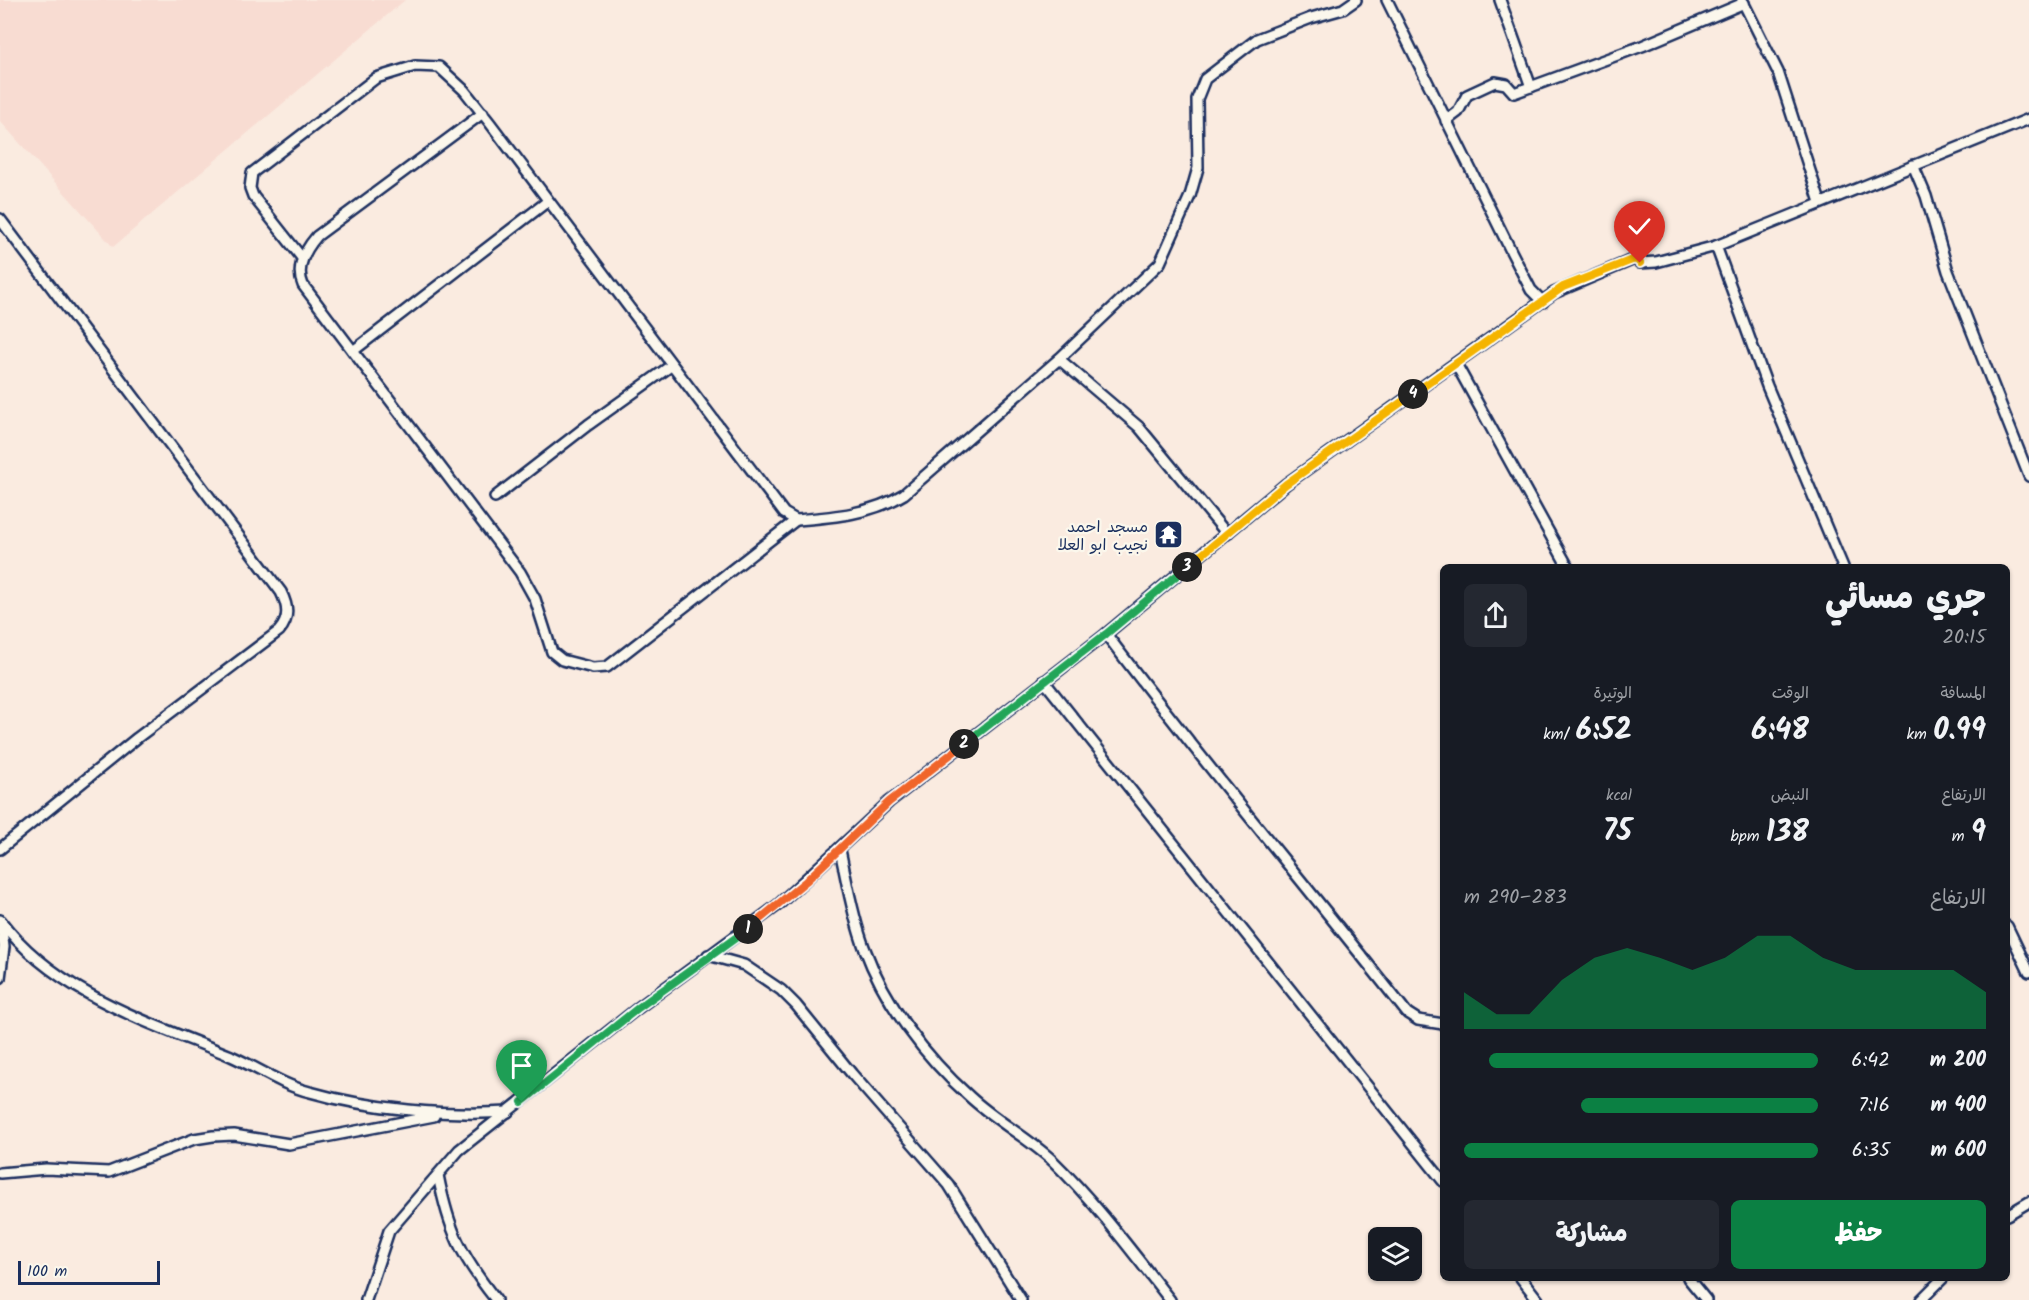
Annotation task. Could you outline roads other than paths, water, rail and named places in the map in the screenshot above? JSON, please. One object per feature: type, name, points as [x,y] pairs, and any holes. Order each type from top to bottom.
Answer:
[{"type":"street","points":[[483,113],[317,236],[302,258],[298,273],[303,285],[520,572],[535,599],[552,652],[562,660],[593,668],[607,667],[796,520],[867,511],[888,504],[904,494],[1059,359],[1160,263],[1169,247],[1190,196],[1198,168],[1197,99],[1205,79],[1257,39],[1311,18],[1343,9],[1356,0]]},
{"type":"street","points":[[1387,0],[1531,290],[1544,302]]},
{"type":"street","points":[[1500,0],[1531,87]]},
{"type":"street","points":[[1446,121],[1458,112],[1467,95],[1495,82],[1506,84],[1514,93],[1642,46],[1743,2],[1778,72],[1820,202]]},
{"type":"street","points":[[302,258],[253,196],[250,180],[258,167],[376,78],[389,72],[415,66],[439,67],[452,77],[483,113],[756,479],[784,513],[796,520]]},
{"type":"street","points":[[366,1300],[385,1238],[407,1208],[459,1150],[708,955],[778,905],[840,850],[889,802],[1106,634],[1286,484],[1563,287],[1632,260],[1636,259],[1640,263],[1656,262],[1716,246],[2029,119]]},
{"type":"street","points":[[1913,165],[1926,196],[1955,289],[2029,476]]},
{"type":"street","points":[[353,351],[548,201]]},
{"type":"street","points":[[0,219],[281,592],[288,614],[286,623],[279,631],[137,738],[0,849]]},
{"type":"street","points":[[1716,246],[1767,386],[1842,564]]},
{"type":"street","points":[[1059,359],[1139,427],[1227,534]]},
{"type":"street","points":[[1456,364],[1566,564]]},
{"type":"street","points":[[495,497],[588,425],[672,365]]},
{"type":"street","points":[[1106,634],[1258,830],[1325,908],[1407,1013],[1418,1020],[1440,1024]]},
{"type":"street","points":[[1044,681],[1440,1177]]},
{"type":"street","points":[[840,850],[853,913],[874,972],[890,1002],[918,1041],[941,1070],[973,1100],[1024,1135],[1053,1162],[1170,1300]]},
{"type":"street","points":[[0,920],[4,947],[0,978]]},
{"type":"street","points":[[0,920],[35,958],[70,982],[122,1012],[234,1057],[271,1077],[310,1092],[445,1114]]},
{"type":"street","points":[[2010,932],[2029,972]]},
{"type":"street","points":[[708,955],[744,965],[781,990],[796,1005],[852,1074],[949,1185],[1021,1300]]},
{"type":"street","points":[[0,1173],[46,1170],[109,1172],[194,1139],[213,1136],[234,1135],[289,1144],[445,1114],[508,1112]]},
{"type":"street","points":[[438,1175],[451,1231],[472,1270],[496,1300]]},
{"type":"street","points":[[2010,1213],[2029,1202]]},
{"type":"street","points":[[1523,1281],[1539,1300]]},
{"type":"street","points":[[1690,1281],[1706,1300]]},
{"type":"street","points":[[1921,1300],[1940,1281]]},
{"type":"place","name":"مسجد احمد نجيب ابو العلا","points":[[1169,535]]}]
